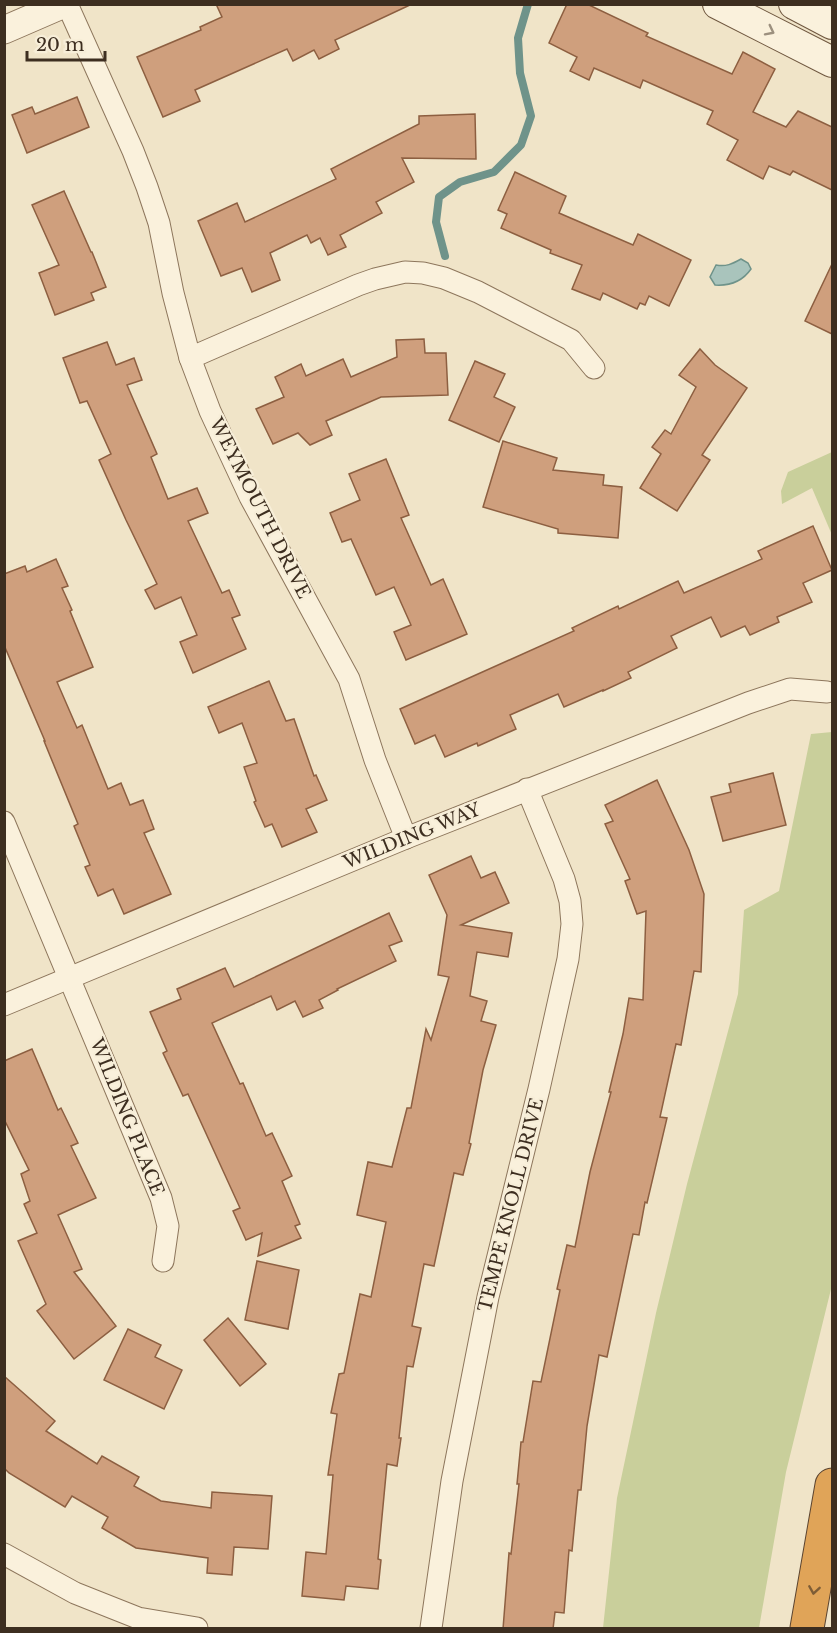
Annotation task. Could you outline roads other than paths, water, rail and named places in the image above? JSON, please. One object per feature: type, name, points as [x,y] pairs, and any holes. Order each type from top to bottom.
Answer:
[{"type":"highway","points":[[807,1629],[832,1485]]},
{"type":"main road","points":[[718,4],[832,62]]},
{"type":"main road","points":[[794,4],[832,24]]},
{"type":"street","points":[[4,30],[66,4]]},
{"type":"street","name":"WEYMOUTH DRIVE","points":[[66,4],[134,151],[147,187],[159,222],[173,293],[190,358],[210,411],[249,496],[349,679],[375,760],[406,838]]},
{"type":"street","points":[[190,358],[358,285],[405,272],[434,276],[478,292],[571,340],[594,368]]},
{"type":"street","name":"WILDING WAY","points":[[4,1005],[406,838],[737,707],[790,689],[826,692]]},
{"type":"street","name":"TEMPE KNOLL DRIVE","points":[[431,1629],[452,1482],[488,1297],[540,1089],[568,959],[572,924],[570,901],[564,879],[527,789]]},
{"type":"street","name":"WILDING PLACE","points":[[4,822],[161,1198],[168,1226],[163,1261]]},
{"type":"street","points":[[4,1554],[75,1593],[138,1618],[197,1629]]},
{"type":"water","points":[[741,259],[748,263],[751,269],[744,277],[726,285],[715,285],[710,277],[716,265],[729,265]]},
{"type":"waterway","points":[[445,256],[436,222],[439,197],[460,182],[494,172],[521,145],[531,116],[520,73],[518,38],[528,4]]}]
